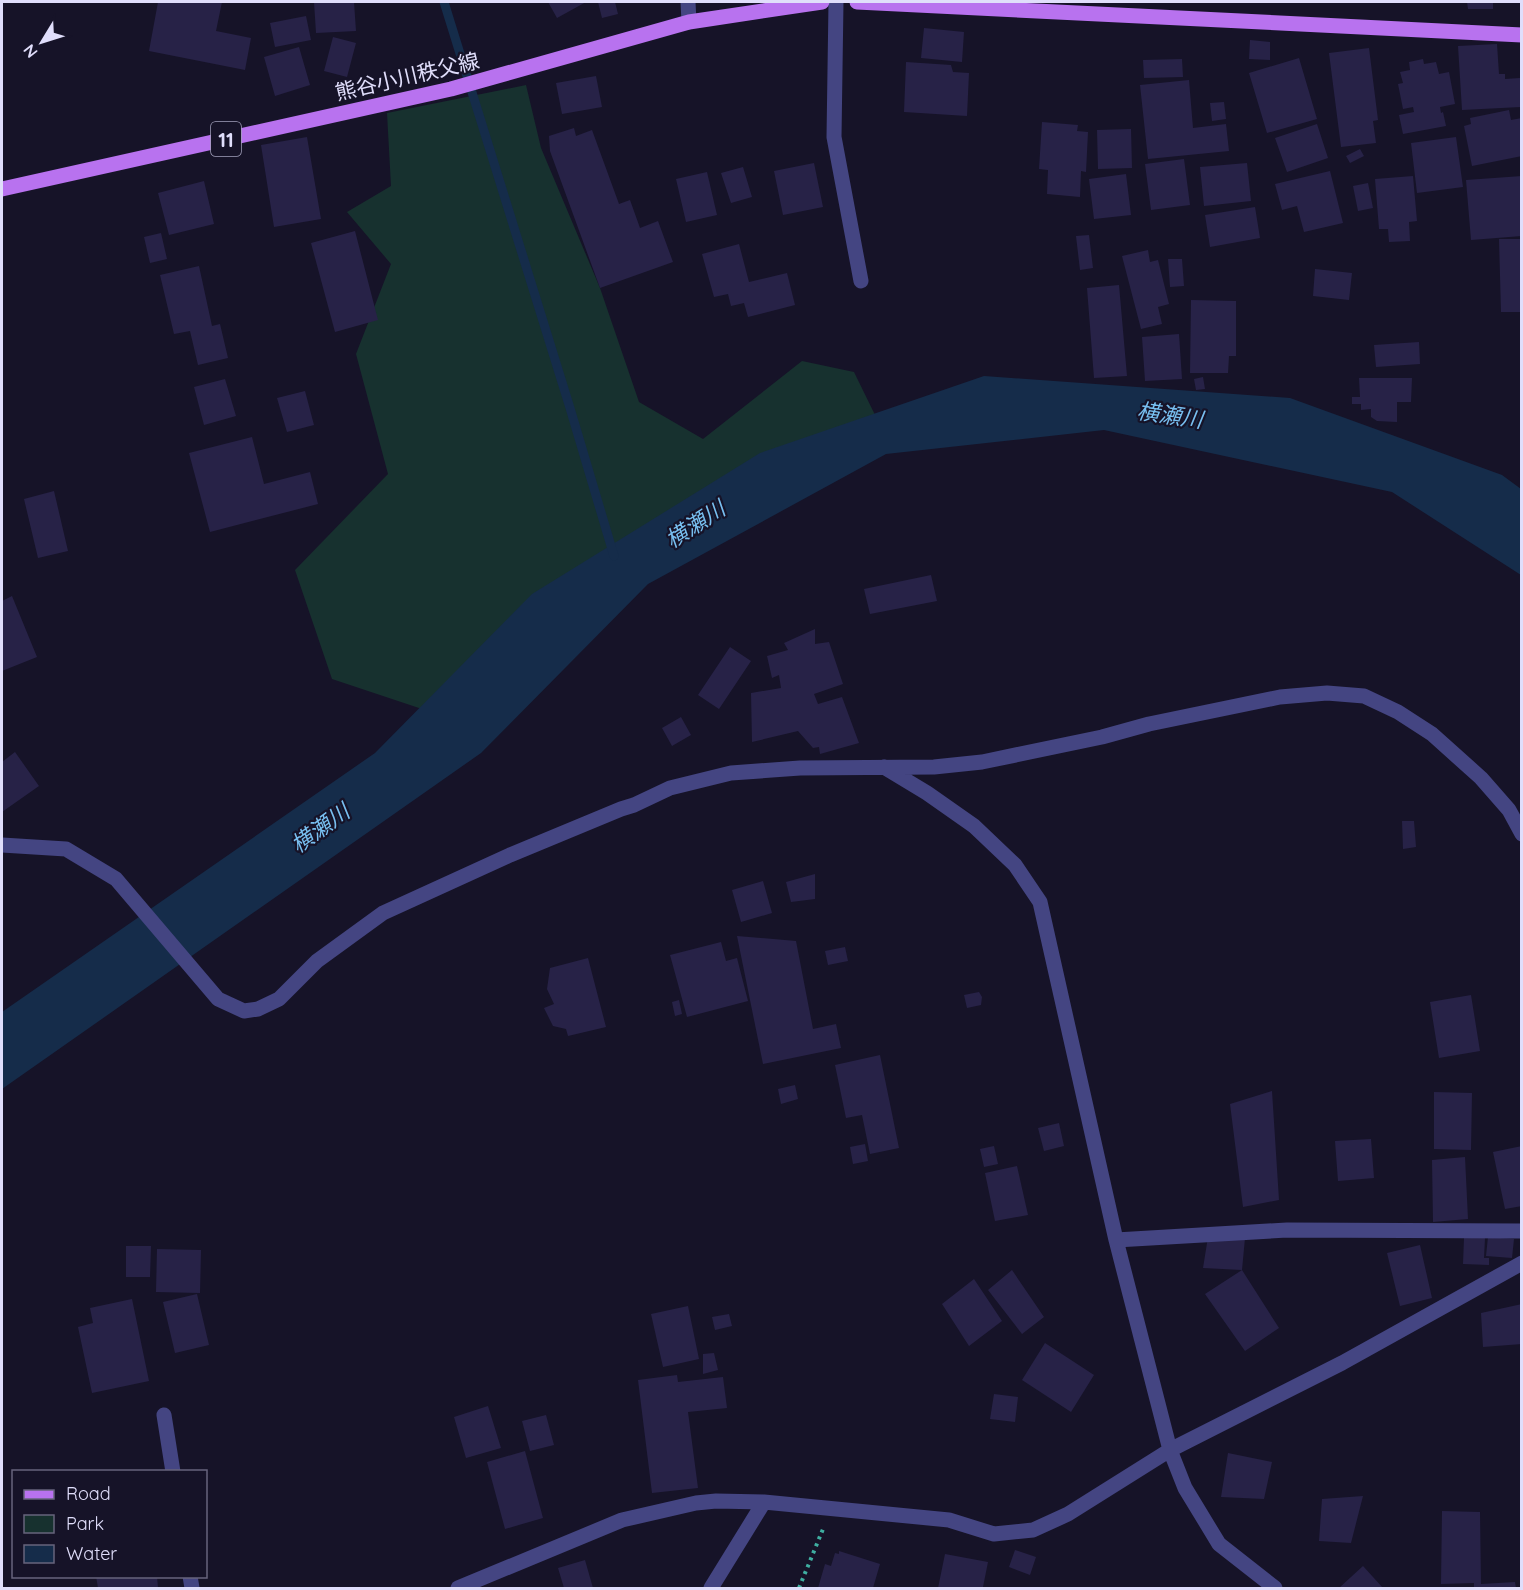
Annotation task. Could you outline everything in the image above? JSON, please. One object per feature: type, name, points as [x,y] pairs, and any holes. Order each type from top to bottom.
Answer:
[{"type":"main road","name":"熊谷小川秩父線","points":[[2,189],[451,89],[689,22],[822,2]]},
{"type":"main road","points":[[857,2],[1521,35]]},
{"type":"street","points":[[688,2],[689,22]]},
{"type":"street","points":[[836,2],[834,137],[861,281]]},
{"type":"street","points":[[2,845],[66,849],[116,879],[218,999],[244,1011],[258,1009],[279,999],[317,961],[383,913],[510,855],[670,788],[731,773],[800,768],[934,767],[982,762],[1280,697],[1327,693],[1364,696],[1398,712],[1432,734],[1481,778],[1509,810],[1521,834]]},
{"type":"street","points":[[884,767],[927,793],[974,826],[1015,865],[1040,903],[1116,1240],[1170,1450],[1185,1488],[1219,1544],[1275,1588]]},
{"type":"street","points":[[1116,1240],[1287,1230],[1521,1231]]},
{"type":"street","points":[[458,1588],[622,1520],[696,1503],[764,1502],[949,1520],[994,1534],[1033,1530],[1068,1514],[1170,1450],[1342,1363],[1521,1263]]},
{"type":"street","points":[[164,1415],[173,1470]]},
{"type":"street","points":[[711,1588],[764,1502]]},
{"type":"path","points":[[799,1588],[831,1509]]},
{"type":"green space","points":[[526,85],[541,148],[600,288],[639,402],[703,439],[802,361],[854,372],[876,417],[425,710],[332,679],[295,570],[388,474],[356,354],[391,264],[347,212],[391,186],[387,113]]},
{"type":"water","name":"横瀬川","points":[[984,376],[1290,398],[1502,475],[1521,489],[1521,575],[1392,492],[1104,430],[886,454],[648,584],[481,753],[2,1089],[2,1012],[375,753],[532,594],[760,453]]},
{"type":"building","points":[[158,2],[222,2],[216,31],[251,38],[245,70],[149,51]]},
{"type":"building","points":[[314,2],[354,2],[356,31],[316,33]]},
{"type":"building","points":[[548,2],[586,2],[557,18]]},
{"type":"building","points":[[598,2],[615,2],[618,14],[602,18]]},
{"type":"building","points":[[1467,2],[1493,2],[1493,9],[1468,9]]},
{"type":"building","points":[[306,16],[311,40],[275,47],[270,23]]},
{"type":"building","points":[[924,28],[964,32],[962,62],[921,58]]},
{"type":"building","points":[[333,37],[356,43],[347,77],[324,71]]},
{"type":"building","points":[[1250,40],[1270,42],[1270,60],[1249,59]]},
{"type":"building","points":[[1497,44],[1499,74],[1505,74],[1505,79],[1520,78],[1521,107],[1462,110],[1458,46]]},
{"type":"building","points":[[299,47],[310,85],[275,96],[264,57]]},
{"type":"building","points":[[1369,48],[1378,120],[1373,121],[1376,143],[1341,147],[1329,53]]},
{"type":"building","points":[[1299,58],[1317,119],[1267,133],[1249,73]]},
{"type":"building","points":[[1182,59],[1183,77],[1144,78],[1143,60]]},
{"type":"building","points":[[1423,59],[1424,64],[1436,62],[1439,74],[1449,72],[1455,104],[1440,107],[1446,126],[1403,134],[1399,115],[1414,112],[1413,107],[1403,109],[1398,84],[1403,83],[1400,72],[1410,70],[1409,62]]},
{"type":"building","points":[[906,62],[951,65],[953,72],[969,73],[967,116],[904,112]]},
{"type":"building","points":[[596,76],[602,107],[562,114],[556,83]]},
{"type":"building","points":[[1189,80],[1193,128],[1226,124],[1229,151],[1148,159],[1140,85]]},
{"type":"building","points":[[1224,102],[1226,119],[1212,121],[1210,103]]},
{"type":"building","points":[[1509,110],[1511,120],[1522,118],[1522,156],[1472,166],[1464,126],[1471,124],[1470,118]]},
{"type":"building","points":[[1042,122],[1078,125],[1077,131],[1088,132],[1086,172],[1081,171],[1080,197],[1047,194],[1048,170],[1039,169]]},
{"type":"building","points":[[1317,124],[1328,158],[1287,172],[1275,138]]},
{"type":"building","points":[[574,128],[576,136],[592,130],[619,204],[630,200],[640,228],[658,221],[673,262],[600,288],[550,151],[549,136]]},
{"type":"building","points":[[1131,129],[1132,168],[1098,169],[1097,130]]},
{"type":"building","points":[[307,137],[321,219],[274,227],[261,145]]},
{"type":"building","points":[[1456,137],[1463,187],[1417,193],[1411,143]]},
{"type":"building","points":[[1360,149],[1364,156],[1350,163],[1346,156]]},
{"type":"building","points":[[1184,159],[1190,205],[1151,210],[1145,164]]},
{"type":"building","points":[[814,163],[823,207],[783,215],[774,171]]},
{"type":"building","points":[[1247,163],[1251,201],[1204,206],[1200,167]]},
{"type":"building","points":[[743,167],[752,197],[731,203],[721,173]]},
{"type":"building","points":[[1330,171],[1343,223],[1304,232],[1297,206],[1282,210],[1275,184]]},
{"type":"building","points":[[707,172],[717,215],[686,222],[676,179]]},
{"type":"building","points":[[1126,174],[1131,215],[1094,219],[1089,179]]},
{"type":"building","points":[[1413,176],[1417,221],[1409,222],[1410,241],[1389,242],[1388,229],[1379,229],[1375,179]]},
{"type":"building","points":[[1522,176],[1522,236],[1471,240],[1466,180]]},
{"type":"building","points":[[204,181],[214,224],[169,235],[158,193]]},
{"type":"building","points":[[1368,183],[1373,208],[1358,211],[1353,186]]},
{"type":"building","points":[[1255,207],[1260,238],[1210,247],[1205,215]]},
{"type":"building","points":[[355,231],[378,320],[335,332],[311,243]]},
{"type":"building","points":[[161,233],[167,259],[150,263],[144,237]]},
{"type":"building","points":[[1089,235],[1093,268],[1080,270],[1076,236]]},
{"type":"building","points":[[1499,239],[1522,239],[1522,312],[1501,312]]},
{"type":"building","points":[[739,244],[749,282],[787,273],[795,305],[748,317],[744,303],[731,306],[728,294],[714,297],[702,254]]},
{"type":"building","points":[[1148,250],[1150,262],[1158,260],[1169,304],[1158,307],[1162,324],[1141,329],[1122,256]]},
{"type":"building","points":[[1168,259],[1182,259],[1184,286],[1170,287]]},
{"type":"building","points":[[199,266],[212,326],[220,324],[228,358],[198,365],[190,331],[174,334],[160,275]]},
{"type":"building","points":[[1315,269],[1352,273],[1349,300],[1313,296]]},
{"type":"building","points":[[1119,285],[1127,376],[1094,378],[1087,288]]},
{"type":"building","points":[[1191,300],[1236,301],[1236,356],[1229,356],[1228,373],[1190,373]]},
{"type":"building","points":[[1179,334],[1182,379],[1145,381],[1142,337]]},
{"type":"building","points":[[1419,342],[1420,364],[1376,367],[1374,345]]},
{"type":"building","points":[[1203,377],[1205,389],[1196,390],[1194,379]]},
{"type":"building","points":[[1359,378],[1412,378],[1411,402],[1397,402],[1397,422],[1377,421],[1371,417],[1371,409],[1361,410],[1361,404],[1352,404],[1352,397],[1360,397]]},
{"type":"building","points":[[225,379],[236,416],[204,425],[194,387]]},
{"type":"building","points":[[305,391],[314,425],[287,432],[277,398]]},
{"type":"building","points":[[252,437],[264,484],[310,472],[318,504],[210,532],[189,453]]},
{"type":"building","points":[[54,491],[68,551],[38,558],[24,499]]},
{"type":"building","points":[[931,575],[937,601],[870,614],[864,589]]},
{"type":"building","points":[[12,596],[37,657],[2,671],[2,601]]},
{"type":"building","points":[[815,629],[815,644],[829,642],[843,684],[814,694],[818,704],[842,697],[859,743],[820,754],[819,747],[813,748],[798,731],[752,742],[751,693],[781,688],[779,675],[772,678],[767,656],[788,650],[784,643]]},
{"type":"building","points":[[730,647],[751,661],[719,709],[698,695]]},
{"type":"building","points":[[681,717],[691,735],[672,746],[662,728]]},
{"type":"building","points":[[15,752],[39,786],[2,812],[2,762]]},
{"type":"building","points":[[1402,821],[1414,821],[1416,847],[1403,849]]},
{"type":"building","points":[[815,874],[815,899],[791,902],[786,882]]},
{"type":"building","points":[[763,881],[772,913],[741,922],[732,890]]},
{"type":"building","points":[[737,936],[796,941],[813,1029],[836,1024],[841,1048],[763,1064]]},
{"type":"building","points":[[721,942],[726,961],[737,958],[748,1001],[687,1017],[670,955]]},
{"type":"building","points":[[845,947],[848,961],[828,965],[825,951]]},
{"type":"building","points":[[588,958],[606,1027],[568,1036],[566,1029],[553,1026],[544,1008],[554,1004],[547,989],[550,968]]},
{"type":"building","points":[[979,992],[982,997],[981,1005],[967,1008],[964,995]]},
{"type":"building","points":[[1471,995],[1480,1051],[1439,1058],[1430,1002]]},
{"type":"building","points":[[679,1000],[682,1014],[675,1016],[672,1002]]},
{"type":"building","points":[[880,1055],[899,1148],[870,1154],[862,1115],[846,1118],[835,1065]]},
{"type":"building","points":[[795,1085],[798,1099],[781,1104],[778,1089]]},
{"type":"building","points":[[1272,1091],[1279,1200],[1243,1207],[1230,1104]]},
{"type":"building","points":[[1434,1092],[1472,1093],[1471,1150],[1434,1149]]},
{"type":"building","points":[[1059,1123],[1064,1146],[1044,1151],[1038,1128]]},
{"type":"building","points":[[1371,1139],[1374,1178],[1338,1181],[1335,1141]]},
{"type":"building","points":[[865,1144],[868,1161],[853,1164],[850,1147]]},
{"type":"building","points":[[994,1146],[998,1164],[984,1167],[980,1149]]},
{"type":"building","points":[[1522,1146],[1522,1206],[1505,1209],[1493,1152]]},
{"type":"building","points":[[1465,1157],[1468,1219],[1433,1222],[1432,1160]]},
{"type":"building","points":[[1017,1166],[1028,1215],[995,1221],[985,1173]]},
{"type":"building","points":[[1208,1237],[1245,1238],[1242,1270],[1203,1268]]},
{"type":"building","points":[[1488,1237],[1514,1239],[1512,1258],[1486,1256]]},
{"type":"building","points":[[1464,1238],[1485,1238],[1484,1258],[1489,1258],[1489,1265],[1463,1264]]},
{"type":"building","points":[[1420,1245],[1432,1298],[1400,1306],[1387,1253]]},
{"type":"building","points":[[126,1246],[151,1246],[150,1277],[126,1277]]},
{"type":"building","points":[[157,1249],[201,1250],[200,1293],[156,1292]]},
{"type":"building","points":[[1012,1270],[1044,1317],[1022,1334],[988,1290]]},
{"type":"building","points":[[1242,1270],[1279,1328],[1245,1351],[1205,1294]]},
{"type":"building","points":[[974,1279],[1002,1321],[969,1346],[942,1304]]},
{"type":"building","points":[[197,1294],[209,1345],[175,1353],[163,1302]]},
{"type":"building","points":[[132,1299],[149,1381],[92,1393],[78,1327],[93,1323],[90,1308]]},
{"type":"building","points":[[1522,1304],[1522,1344],[1483,1347],[1481,1313]]},
{"type":"building","points":[[688,1306],[699,1359],[663,1367],[651,1314]]},
{"type":"building","points":[[729,1314],[732,1326],[715,1330],[712,1317]]},
{"type":"building","points":[[1045,1343],[1094,1375],[1071,1412],[1022,1380]]},
{"type":"building","points":[[714,1353],[718,1370],[703,1374],[703,1354]]},
{"type":"building","points":[[677,1375],[678,1382],[723,1377],[727,1408],[688,1412],[698,1488],[652,1493],[638,1380]]},
{"type":"building","points":[[994,1394],[1018,1397],[1015,1422],[990,1419]]},
{"type":"building","points":[[488,1406],[501,1448],[466,1458],[454,1417]]},
{"type":"building","points":[[546,1415],[554,1445],[530,1451],[522,1421]]},
{"type":"building","points":[[525,1451],[543,1518],[505,1529],[487,1462]]},
{"type":"building","points":[[1228,1453],[1272,1462],[1264,1499],[1221,1497]]},
{"type":"building","points":[[1363,1496],[1351,1543],[1319,1541],[1322,1499]]},
{"type":"building","points":[[1442,1511],[1480,1512],[1481,1584],[1515,1582],[1516,1588],[1474,1588],[1474,1583],[1441,1584]]},
{"type":"building","points":[[1015,1550],[1036,1557],[1030,1575],[1009,1567]]},
{"type":"building","points":[[839,1551],[880,1564],[873,1588],[818,1588],[825,1564],[831,1566],[835,1553],[839,1554]]},
{"type":"building","points":[[945,1554],[988,1562],[983,1587],[938,1588]]},
{"type":"building","points":[[585,1560],[593,1588],[564,1588],[558,1568]]},
{"type":"building","points":[[1363,1566],[1383,1588],[1339,1588]]},
{"type":"building","points":[[96,1578],[157,1578],[158,1588],[98,1588]]},
{"type":"waterway","points":[[444,2],[614,556]]}]
